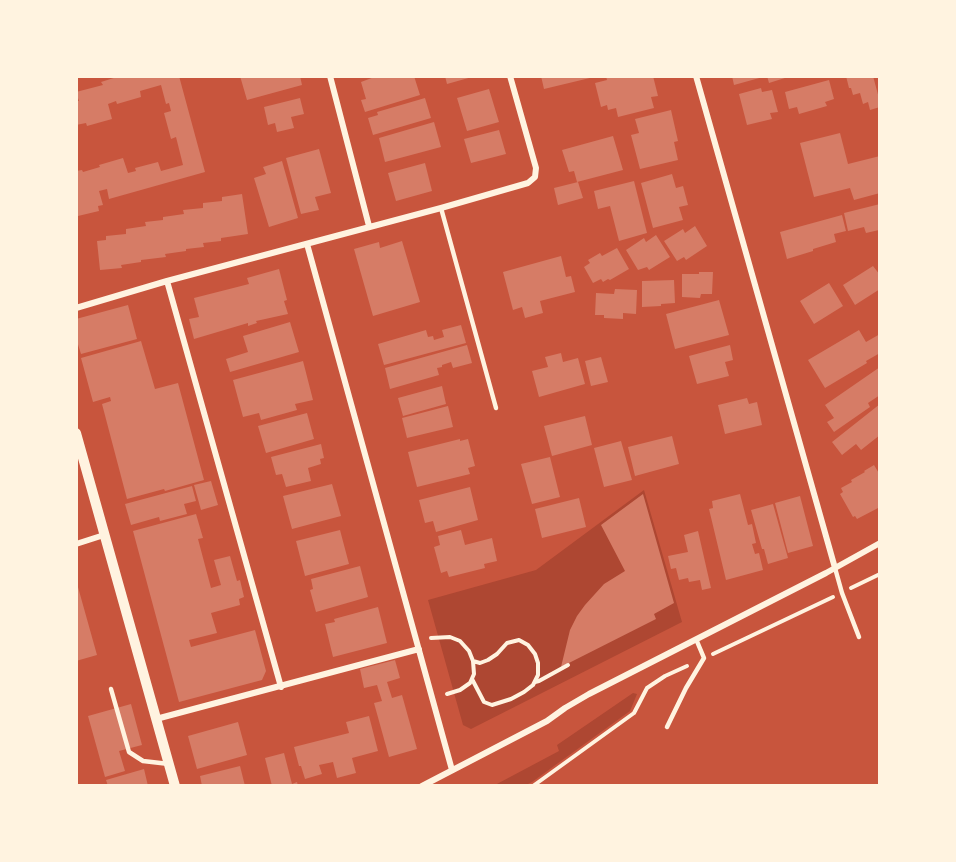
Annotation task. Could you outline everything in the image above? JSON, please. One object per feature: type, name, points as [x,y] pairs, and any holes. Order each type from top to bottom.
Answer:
[{"type":"street","points":[[330,76],[369,226]]},
{"type":"street","points":[[76,308],[528,183],[535,177],[536,168],[510,76]]},
{"type":"street","points":[[696,76],[835,568]]},
{"type":"street","points":[[307,244],[452,770]]},
{"type":"street","points":[[167,281],[280,687]]},
{"type":"street","points":[[76,433],[175,786]]},
{"type":"street","points":[[76,544],[105,535]]},
{"type":"street","points":[[422,786],[547,721],[589,694],[835,568],[879,543]]},
{"type":"street","points":[[156,719],[419,649]]},
{"type":"lane","points":[[441,208],[496,408]]},
{"type":"lane","points":[[835,568],[859,637]]},
{"type":"lane","points":[[667,727],[704,658],[696,639]]},
{"type":"lane","points":[[111,689],[129,752],[143,761],[169,764]]},
{"type":"path","points":[[431,638],[450,637],[460,641],[469,651],[473,661],[474,674],[470,683],[460,690],[447,694]]},
{"type":"path","points":[[473,661],[480,663],[488,660],[507,643],[519,640],[528,645],[535,654],[538,663],[538,675],[535,682]]},
{"type":"path","points":[[472,679],[484,702],[492,705],[511,699],[524,692],[535,682],[568,665]]},
{"type":"shaded area","points":[[644,490],[682,622],[471,729],[463,725],[428,600],[536,570]]},
{"type":"shaded area","points":[[633,693],[637,694],[630,711],[532,782],[526,785],[495,785],[559,751],[557,745]]},
{"type":"building","points":[[120,76],[179,76],[205,172],[109,199],[107,189],[99,191],[103,205],[98,206],[99,211],[78,216],[76,171],[82,170],[83,172],[123,158],[128,173],[136,171],[135,168],[158,162],[161,171],[183,165],[176,137],[171,139],[164,113],[171,111],[169,103],[166,104],[161,85],[140,91],[141,97],[117,104],[116,101],[108,104],[112,119],[87,126],[86,123],[76,125],[76,101],[79,101],[76,92],[103,85],[101,82]]},
{"type":"building","points":[[240,76],[300,76],[302,85],[247,100]]},
{"type":"building","points":[[377,76],[414,76],[420,95],[365,112],[361,100],[366,99],[361,82]]},
{"type":"building","points":[[445,76],[472,76],[472,77],[447,84]]},
{"type":"building","points":[[541,76],[593,76],[594,77],[544,89]]},
{"type":"building","points":[[606,76],[653,76],[658,96],[651,97],[654,108],[618,117],[616,108],[608,110],[607,105],[601,107],[595,83],[607,80]]},
{"type":"building","points":[[732,76],[763,76],[763,77],[734,85]]},
{"type":"building","points":[[767,76],[788,76],[788,77],[769,83]]},
{"type":"building","points":[[846,76],[873,76],[880,107],[870,110],[868,102],[863,104],[860,93],[853,95]]},
{"type":"building","points":[[829,80],[834,99],[825,102],[827,106],[799,114],[797,107],[789,109],[785,92]]},
{"type":"building","points":[[761,88],[762,92],[772,90],[778,112],[770,113],[772,119],[747,125],[739,94]]},
{"type":"building","points":[[489,89],[499,122],[467,131],[457,98]]},
{"type":"building","points":[[300,98],[304,114],[291,117],[294,128],[277,132],[275,123],[268,125],[264,107]]},
{"type":"building","points":[[425,98],[431,118],[373,135],[368,118],[378,115],[377,112]]},
{"type":"building","points":[[671,110],[678,141],[674,142],[678,160],[640,169],[631,135],[639,133],[635,119]]},
{"type":"building","points":[[434,122],[441,147],[385,162],[379,138]]},
{"type":"building","points":[[499,130],[506,154],[471,163],[464,139]]},
{"type":"building","points":[[840,133],[848,164],[880,156],[880,193],[854,200],[850,188],[814,197],[800,143]]},
{"type":"building","points":[[613,136],[623,170],[577,182],[574,171],[569,172],[562,150]]},
{"type":"building","points":[[319,149],[331,193],[315,197],[319,210],[301,214],[286,158]]},
{"type":"building","points":[[282,161],[298,218],[269,227],[254,178],[266,174],[263,167]]},
{"type":"building","points":[[425,163],[432,191],[396,201],[388,173]]},
{"type":"building","points":[[672,174],[676,188],[683,186],[688,205],[679,207],[683,220],[653,228],[641,183]]},
{"type":"building","points":[[634,181],[647,233],[619,241],[610,206],[598,209],[594,191]]},
{"type":"building","points":[[578,182],[583,198],[558,205],[554,188]]},
{"type":"building","points":[[242,194],[248,234],[221,238],[221,241],[203,243],[204,247],[186,249],[186,251],[165,254],[166,257],[121,265],[122,268],[100,270],[97,241],[106,240],[106,236],[126,234],[126,229],[146,226],[145,222],[184,214],[183,210],[203,208],[203,203],[222,201],[222,197]]},
{"type":"building","points":[[880,204],[879,230],[866,233],[864,227],[848,231],[844,213]]},
{"type":"building","points":[[842,215],[846,231],[834,234],[836,242],[787,259],[780,232]]},
{"type":"building","points":[[695,226],[707,246],[686,260],[684,257],[677,261],[664,241],[683,229],[685,233]]},
{"type":"building","points":[[656,235],[670,257],[649,270],[647,267],[638,270],[626,250],[644,238],[646,242]]},
{"type":"building","points":[[402,241],[420,302],[373,316],[354,249],[379,242],[380,248]]},
{"type":"building","points":[[617,248],[629,269],[610,280],[603,282],[601,279],[593,283],[584,267],[590,263],[588,260],[600,253],[602,256]]},
{"type":"building","points":[[561,256],[566,277],[571,276],[575,292],[540,301],[543,313],[525,318],[522,307],[513,310],[503,272]]},
{"type":"building","points":[[873,266],[880,275],[880,289],[855,305],[843,285]]},
{"type":"building","points":[[279,269],[288,314],[194,339],[189,319],[199,317],[194,298],[249,284],[247,278]]},
{"type":"building","points":[[699,272],[713,272],[712,294],[701,294],[700,298],[682,297],[682,274],[699,274]]},
{"type":"building","points":[[674,280],[675,303],[642,307],[642,281]]},
{"type":"building","points":[[829,283],[843,306],[814,324],[800,301]]},
{"type":"building","points":[[615,289],[637,290],[636,314],[623,313],[623,319],[595,315],[596,293],[614,294]]},
{"type":"building","points":[[719,300],[729,335],[675,349],[666,314]]},
{"type":"building","points":[[128,305],[137,339],[81,354],[76,338],[76,319]]},
{"type":"building","points":[[290,322],[299,352],[230,372],[226,359],[248,352],[243,336]]},
{"type":"building","points":[[461,325],[466,343],[384,365],[378,344],[426,330],[428,337],[433,336],[434,340],[444,337],[442,330]]},
{"type":"building","points":[[859,330],[866,342],[880,334],[880,353],[825,388],[808,360]]},
{"type":"building","points":[[141,341],[155,389],[178,383],[204,480],[127,499],[102,404],[111,401],[110,397],[93,402],[81,358]]},
{"type":"building","points":[[467,345],[472,363],[453,368],[451,362],[437,368],[439,375],[390,389],[385,368]]},
{"type":"building","points":[[730,345],[733,360],[725,362],[729,376],[697,384],[689,356]]},
{"type":"building","points":[[561,353],[563,362],[578,358],[585,384],[539,397],[532,371],[548,367],[545,357]]},
{"type":"building","points":[[601,357],[608,382],[591,386],[585,361]]},
{"type":"building","points":[[303,361],[313,400],[295,404],[297,410],[261,420],[259,413],[243,417],[233,380]]},
{"type":"building","points":[[880,367],[880,395],[868,403],[870,407],[834,432],[827,422],[834,418],[825,405]]},
{"type":"building","points":[[442,386],[446,404],[403,416],[398,398]]},
{"type":"building","points":[[747,398],[749,404],[757,402],[762,425],[725,434],[718,405]]},
{"type":"building","points":[[880,404],[880,435],[861,450],[856,444],[842,455],[832,442]]},
{"type":"building","points":[[448,406],[453,427],[407,438],[402,418]]},
{"type":"building","points":[[307,413],[314,439],[266,453],[258,426]]},
{"type":"building","points":[[585,416],[592,445],[552,456],[544,426]]},
{"type":"building","points":[[672,436],[679,464],[635,476],[628,447]]},
{"type":"building","points":[[460,439],[460,441],[468,439],[475,466],[468,468],[470,474],[417,487],[408,452]]},
{"type":"building","points":[[621,441],[632,480],[604,487],[594,448]]},
{"type":"building","points":[[321,444],[324,458],[320,459],[321,464],[308,468],[311,481],[286,487],[282,474],[276,475],[271,457]]},
{"type":"building","points":[[550,457],[560,497],[532,504],[521,464]]},
{"type":"building","points":[[874,465],[880,475],[880,507],[857,519],[853,517],[840,494],[843,492],[841,488]]},
{"type":"building","points":[[211,481],[218,505],[201,510],[194,485]]},
{"type":"building","points":[[332,484],[341,516],[292,529],[283,496]]},
{"type":"building","points":[[192,486],[196,501],[184,504],[187,514],[160,521],[159,517],[131,525],[125,504]]},
{"type":"building","points":[[470,487],[478,520],[436,532],[433,521],[425,523],[419,500]]},
{"type":"building","points":[[643,494],[674,603],[654,614],[656,619],[561,667],[570,630],[577,616],[604,584],[625,571],[601,525]]},
{"type":"building","points":[[740,494],[748,525],[752,524],[756,543],[752,544],[755,554],[759,553],[763,570],[726,580],[709,509],[713,508],[712,501]]},
{"type":"building","points":[[800,496],[813,546],[788,553],[775,503]]},
{"type":"building","points":[[579,498],[586,527],[542,538],[535,509]]},
{"type":"building","points":[[773,504],[788,558],[768,564],[751,510]]},
{"type":"building","points":[[196,514],[203,538],[198,539],[211,588],[221,585],[214,560],[230,556],[244,597],[239,599],[240,605],[211,613],[217,633],[189,640],[191,647],[255,630],[266,671],[262,680],[179,702],[133,531]]},
{"type":"building","points":[[340,530],[349,564],[305,576],[296,541]]},
{"type":"building","points":[[461,530],[465,545],[492,538],[497,561],[484,564],[485,568],[449,577],[447,571],[441,573],[434,547],[440,545],[438,536]]},
{"type":"building","points":[[698,531],[711,588],[702,590],[700,580],[689,582],[688,578],[679,580],[676,568],[671,569],[668,556],[688,552],[684,535]]},
{"type":"building","points":[[360,566],[368,597],[316,612],[310,590],[313,589],[311,579]]},
{"type":"building","points":[[76,580],[97,655],[76,661]]},
{"type":"building","points":[[378,607],[387,643],[333,657],[325,624],[335,622],[334,619]]},
{"type":"building","points":[[395,660],[400,678],[387,682],[392,698],[402,695],[417,749],[389,757],[374,703],[382,701],[377,685],[364,688],[360,669]]},
{"type":"building","points":[[131,704],[142,745],[119,751],[125,771],[105,777],[88,716]]},
{"type":"building","points":[[369,716],[378,751],[352,758],[356,773],[337,778],[333,762],[319,765],[322,774],[305,779],[294,747],[349,733],[346,722]]},
{"type":"building","points":[[238,722],[247,755],[197,769],[188,736]]},
{"type":"building","points":[[284,753],[292,784],[297,782],[298,786],[272,786],[265,758]]},
{"type":"building","points":[[240,766],[245,786],[202,786],[200,776]]},
{"type":"building","points":[[144,769],[148,786],[108,786],[106,780]]}]
